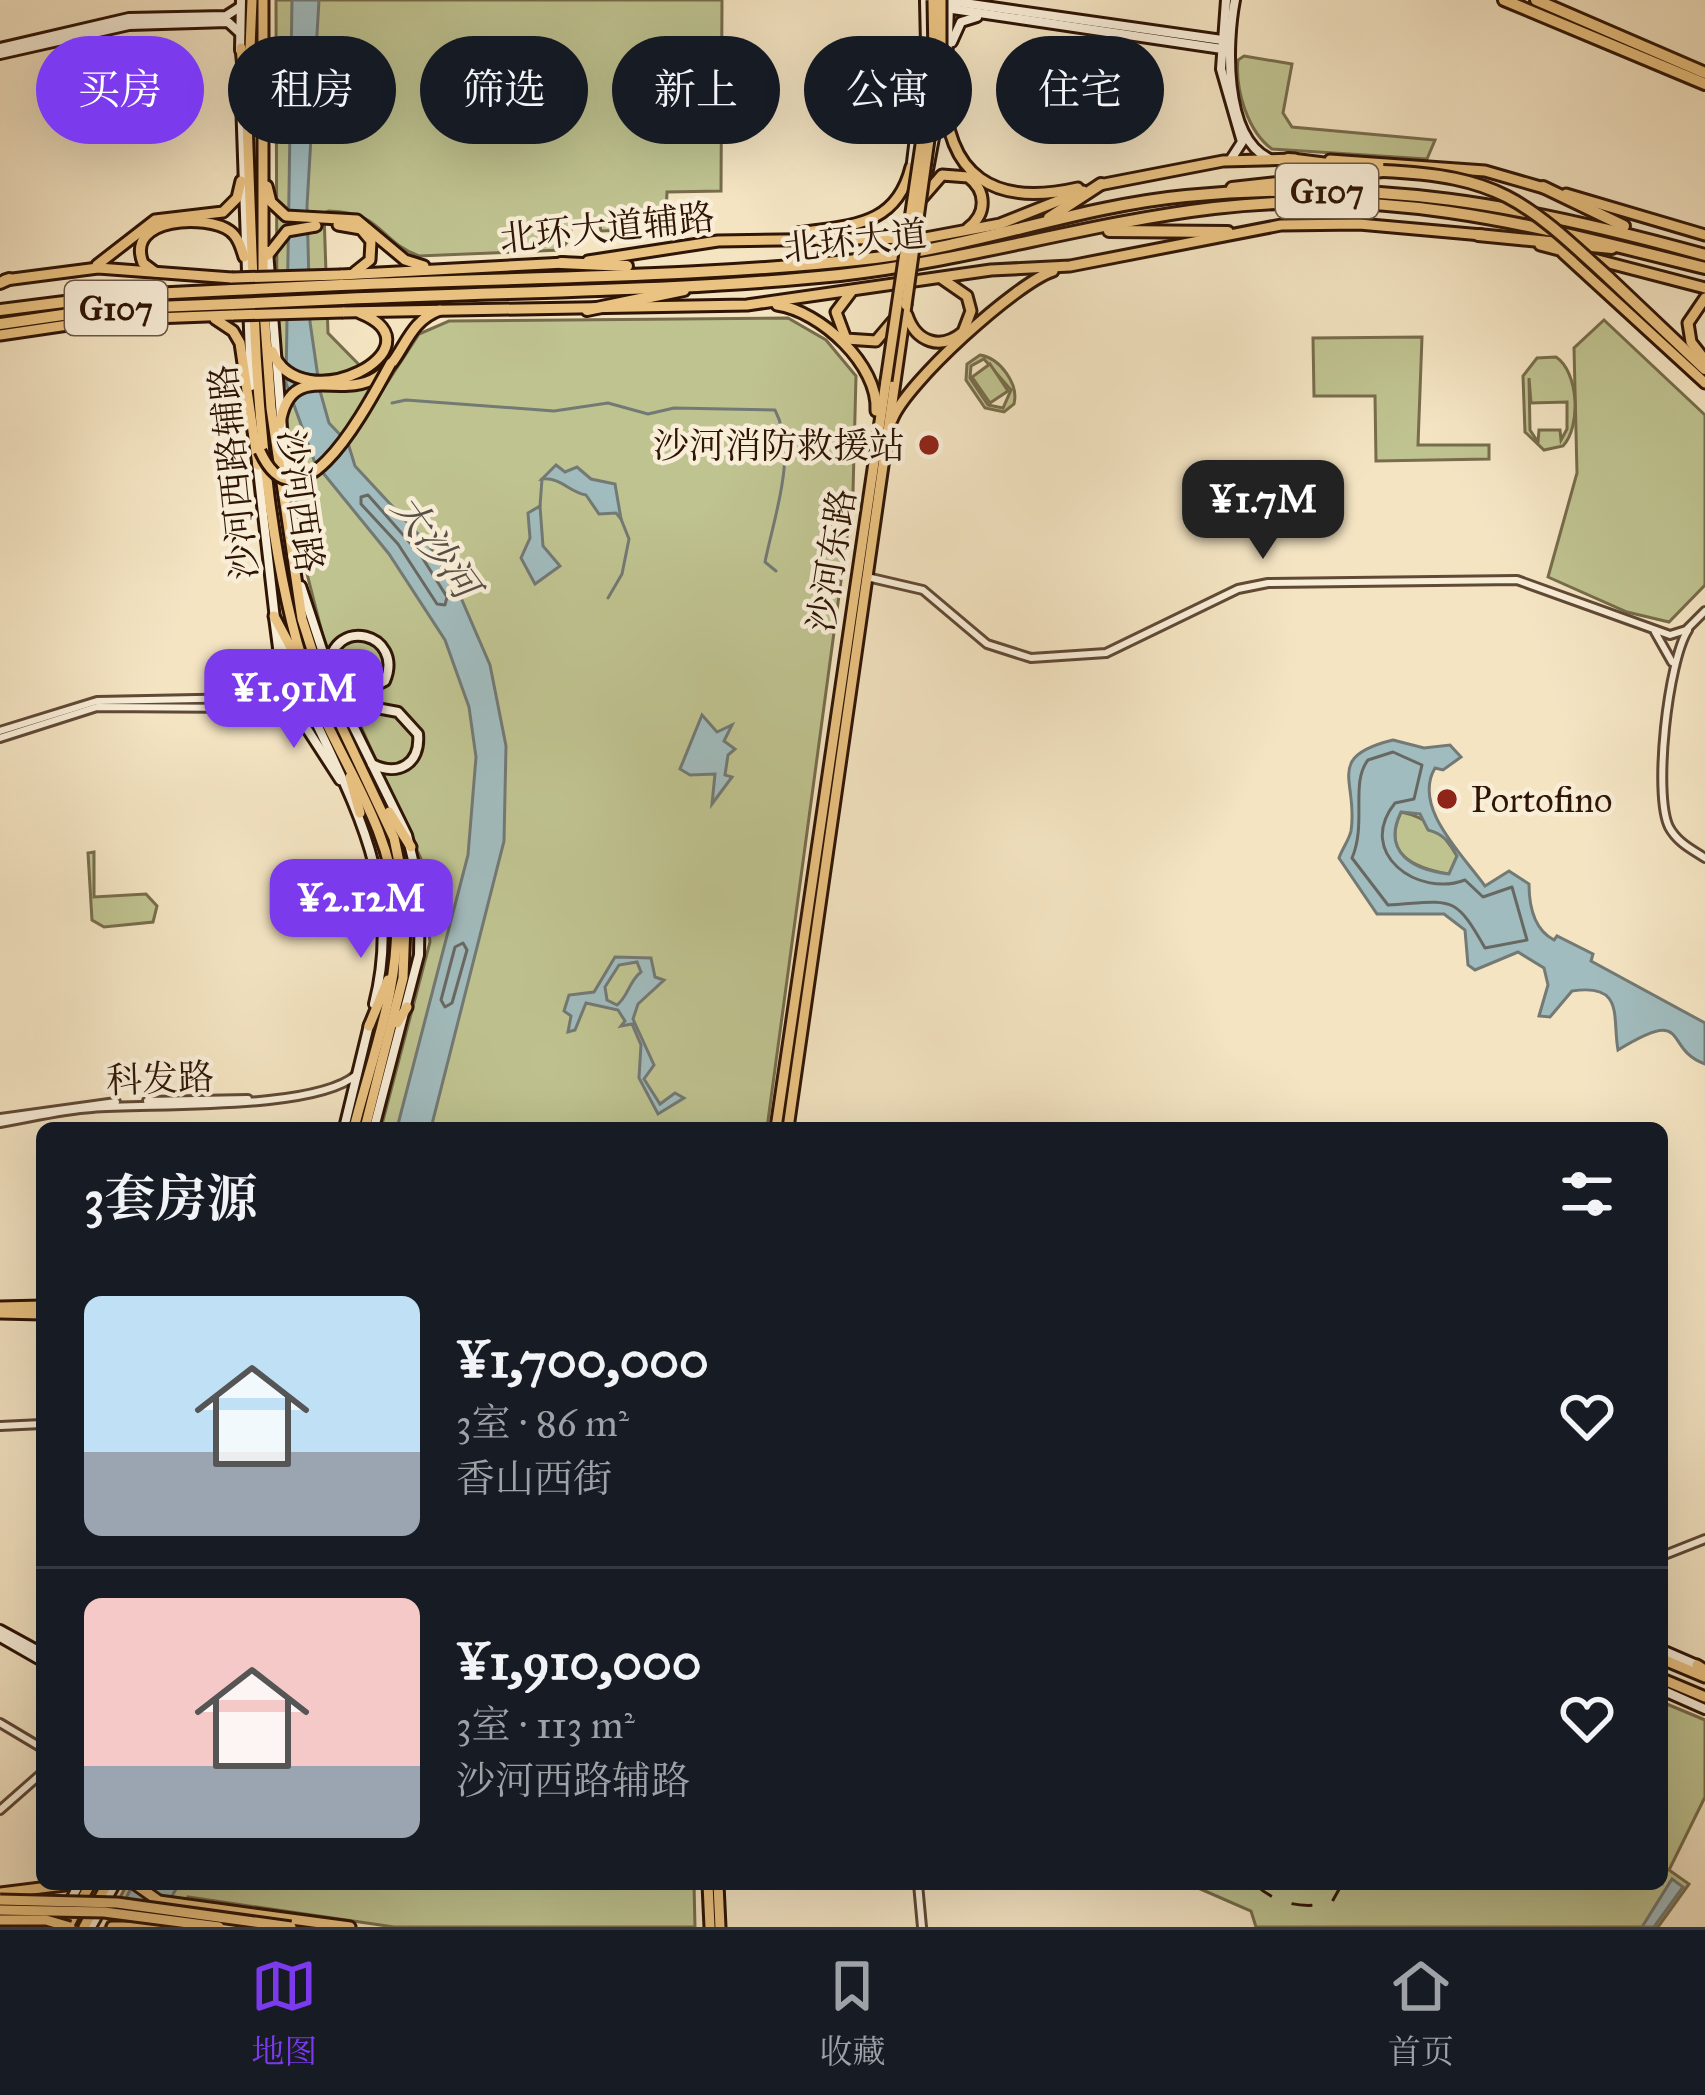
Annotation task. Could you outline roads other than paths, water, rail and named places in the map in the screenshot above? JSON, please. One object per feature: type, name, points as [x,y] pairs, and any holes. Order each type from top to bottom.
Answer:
[{"type":"highway","points":[[1504,0],[1542,6],[1705,84]]},
{"type":"highway","points":[[1564,16],[1705,74]]},
{"type":"highway","points":[[1288,159],[1454,176],[1509,194],[1539,214],[1705,364]]},
{"type":"highway","points":[[1185,196],[1336,172],[1383,171]]},
{"type":"highway","points":[[1005,234],[1066,211],[1101,184]]},
{"type":"highway","points":[[1543,187],[1648,238]]},
{"type":"highway","name":"北环大道","points":[[0,324],[341,280],[702,269],[883,257],[1185,196],[1414,194],[1521,207],[1705,255]]},
{"type":"highway","name":"北环大道","points":[[0,310],[112,296],[233,297],[342,305],[733,282],[926,264],[1217,208],[1346,202],[1496,216],[1705,268]]},
{"type":"highway","points":[[1075,232],[1228,232]]},
{"type":"highway","points":[[1478,235],[1650,253]]},
{"type":"highway","points":[[561,263],[702,269]]},
{"type":"highway","points":[[587,310],[733,282]]},
{"type":"main road","name":"沙河西路","points":[[260,36],[263,0]]},
{"type":"main road","name":"沙河西路","points":[[245,2],[248,36]]},
{"type":"main road","name":"沙河西路辅路","points":[[241,34],[245,2]]},
{"type":"main road","points":[[0,51],[129,18],[231,16],[245,2]]},
{"type":"main road","points":[[939,2],[990,16],[1224,45]]},
{"type":"main road","points":[[939,2],[1193,36],[1224,45]]},
{"type":"main road","points":[[930,36],[939,2]]},
{"type":"main road","points":[[939,2],[946,36]]},
{"type":"main road","name":"沙河东路","points":[[777,1122],[886,443],[890,382],[941,53],[939,2]]},
{"type":"main road","points":[[1193,36],[1212,29],[1228,3]]},
{"type":"main road","points":[[1228,3],[1225,89],[1242,138],[1240,152],[1230,160]]},
{"type":"main road","points":[[955,36],[961,22],[990,16]]},
{"type":"main road","points":[[0,51],[129,25],[225,22],[241,34]]},
{"type":"main road","points":[[1224,45],[1247,137],[1268,158]]},
{"type":"main road","name":"沙河西路辅路","points":[[241,144],[255,428],[274,616],[303,697],[360,813],[377,866],[384,921],[383,963],[345,1122]]},
{"type":"main road","name":"沙河西路","points":[[255,144],[260,394],[289,604],[309,680],[389,858],[397,910],[395,958],[355,1122]]},
{"type":"main road","name":"沙河西路","points":[[256,144],[266,357],[294,567],[315,665],[394,838],[407,909],[405,967],[371,1122]]},
{"type":"main road","name":"沙河西路辅路","points":[[260,144],[267,186],[286,507]]},
{"type":"main road","points":[[776,239],[870,222],[886,214],[903,192],[914,144]]},
{"type":"main road","points":[[917,200],[933,144]]},
{"type":"main road","points":[[954,144],[987,182],[1016,196],[1101,184]]},
{"type":"main road","name":"北环大道辅路","points":[[341,280],[561,263],[659,246],[776,239],[895,241],[952,234],[1000,224],[1101,184],[1230,160],[1268,158],[1462,168],[1705,235]]},
{"type":"main road","points":[[911,167],[917,200]]},
{"type":"main road","points":[[917,200],[938,178],[955,173],[975,182],[982,202],[974,223],[952,234]]},
{"type":"main road","points":[[207,221],[231,206],[241,181]]},
{"type":"main road","points":[[267,186],[271,202],[294,220],[366,224],[405,260],[449,270]]},
{"type":"main road","points":[[86,269],[161,222],[207,221],[230,231],[244,256]]},
{"type":"main road","points":[[161,222],[142,236],[140,254],[146,266],[233,297]]},
{"type":"main road","points":[[271,249],[296,228],[347,222],[365,232],[372,251],[364,268],[341,280]]},
{"type":"main road","name":"北环大道辅路","points":[[342,305],[587,310],[747,305],[929,277],[1070,266],[1158,251],[1228,232],[1359,224],[1478,235],[1559,249],[1705,288]]},
{"type":"main road","points":[[1559,249],[1705,382]]},
{"type":"main road","points":[[886,443],[905,397],[1028,283],[1070,266]]},
{"type":"main road","points":[[3,281],[86,269],[166,276]]},
{"type":"main road","points":[[901,307],[911,328],[929,342],[957,338],[971,311],[959,287],[929,277]]},
{"type":"main road","points":[[868,286],[844,297],[836,312],[838,329],[853,343],[882,338],[901,307]]},
{"type":"main road","points":[[197,316],[233,297]]},
{"type":"main road","points":[[1705,298],[1693,309],[1688,330],[1705,364]]},
{"type":"main road","points":[[274,356],[305,378],[357,376],[378,362],[384,344],[377,324],[342,305]]},
{"type":"main road","points":[[747,305],[800,310],[869,373],[878,394],[874,449]]},
{"type":"main road","points":[[255,428],[260,451],[280,474],[298,478],[316,473],[330,460],[416,323],[451,308]]},
{"type":"main road","points":[[0,335],[102,320],[197,316],[222,322],[240,343],[258,466]]},
{"type":"main road","points":[[280,424],[283,405],[302,388],[363,382],[391,363]]},
{"type":"main road","name":"沙河东路","points":[[789,1122],[874,449],[890,382]]},
{"type":"main road","name":"沙河西路辅路","points":[[294,567],[329,675],[411,847],[422,924],[407,1007],[372,1122]]},
{"type":"main road","points":[[274,616],[309,680]]},
{"type":"main road","points":[[247,703],[276,694],[283,686],[274,616]]},
{"type":"main road","points":[[329,675],[330,656],[341,640],[359,634],[380,642],[390,663],[385,681],[353,701]]},
{"type":"main road","points":[[247,703],[353,701],[398,712],[419,736],[418,752],[407,766],[392,770],[372,764]]},
{"type":"main road","points":[[247,703],[298,715],[325,763],[346,787]]},
{"type":"main road","points":[[346,760],[360,813]]},
{"type":"main road","points":[[372,788],[411,847]]},
{"type":"main road","points":[[369,1027],[395,958]]},
{"type":"main road","points":[[389,1039],[407,1007]]},
{"type":"main road","points":[[0,1306],[36,1308]]},
{"type":"main road","points":[[0,1634],[36,1654]]},
{"type":"main road","points":[[1668,1657],[1703,1670]]},
{"type":"main road","points":[[1668,1682],[1705,1703]]},
{"type":"main road","points":[[1668,1692],[1705,1703]]},
{"type":"main road","points":[[0,1896],[42,1890]]},
{"type":"main road","points":[[57,1927],[73,1890]]},
{"type":"main road","points":[[0,1923],[69,1927],[87,1890]]},
{"type":"main road","points":[[88,1927],[108,1890]]},
{"type":"main road","points":[[141,1890],[147,1897],[180,1903],[350,1927]]},
{"type":"main road","points":[[708,1890],[710,1927]]},
{"type":"main road","points":[[718,1890],[720,1927]]},
{"type":"main road","points":[[0,1923],[29,1926],[39,1920],[44,1908],[41,1894],[30,1892]]},
{"type":"main road","points":[[0,1896],[117,1904],[291,1927]]},
{"type":"main road","points":[[170,1927],[173,1909],[180,1903]]},
{"type":"main road","points":[[0,1910],[104,1912],[219,1927]]},
{"type":"main road","points":[[112,1927],[158,1927]]},
{"type":"street","points":[[861,576],[923,590],[987,644],[1031,658],[1106,653],[1238,589],[1268,583],[1522,581],[1652,630],[1673,635],[1690,627]]},
{"type":"street","points":[[1672,669],[1690,627],[1705,611]]},
{"type":"street","points":[[1652,630],[1666,645],[1672,669],[1665,813],[1676,837],[1705,858]]},
{"type":"street","points":[[0,735],[97,707],[247,703]]},
{"type":"street","points":[[333,1088],[357,1073]]},
{"type":"street","points":[[333,1088],[345,1093],[349,1104]]},
{"type":"street","name":"科发路","points":[[0,1120],[82,1108],[252,1100],[333,1088]]},
{"type":"street","points":[[0,1426],[36,1424]]},
{"type":"street","points":[[1668,1554],[1705,1539]]},
{"type":"street","points":[[0,1724],[36,1745]]},
{"type":"street","points":[[0,1810],[36,1778]]},
{"type":"street","points":[[919,1890],[922,1927]]},
{"type":"water","points":[[292,0],[319,0],[317,36],[291,36]]},
{"type":"water","points":[[290,144],[311,144],[310,322],[329,423],[348,443],[355,466],[430,547],[458,591],[490,665],[506,746],[504,841],[433,1122],[399,1122],[468,855],[476,757],[469,707],[445,640],[389,554],[315,463],[286,383]]},
{"type":"water","points":[[556,465],[565,472],[577,467],[591,479],[615,484],[621,519],[616,513],[599,514],[586,495],[542,479]]},
{"type":"water","points":[[540,506],[543,546],[560,566],[535,584],[521,558],[530,538],[528,513]]},
{"type":"water","points":[[702,715],[717,732],[732,725],[724,741],[735,749],[728,755],[725,775],[732,777],[712,804],[715,774],[690,775],[680,769]]},
{"type":"water","points":[[1393,740],[1424,748],[1450,745],[1461,757],[1443,770],[1435,768],[1430,798],[1443,830],[1485,886],[1509,871],[1529,884],[1534,916],[1547,935],[1593,954],[1591,961],[1705,1023],[1705,1064],[1667,1031],[1641,1037],[1618,1050],[1613,1005],[1601,992],[1572,991],[1550,1017],[1539,1016],[1548,985],[1544,968],[1518,952],[1475,970],[1468,965],[1465,930],[1444,914],[1377,914],[1339,858],[1351,831],[1351,763],[1371,747]],"holes":[[[1401,812],[1420,814],[1428,830],[1446,839],[1457,856],[1449,874],[1413,863],[1398,849],[1395,838]]]},
{"type":"water","points":[[615,957],[651,958],[655,977],[664,980],[638,1004],[633,1019],[654,1065],[644,1079],[660,1104],[675,1093],[684,1098],[658,1114],[639,1078],[641,1045],[632,1024],[621,1026],[625,1021],[618,1010],[586,1003],[575,1030],[568,1032],[571,1016],[564,1011],[569,995],[594,992]],"holes":[[[637,962],[641,972],[617,1005],[607,1000],[605,987],[619,965]]]},
{"type":"water","points":[[1672,1879],[1683,1887],[1654,1927],[1642,1927],[1668,1890]]},
{"type":"water","points":[[130,1890],[176,1890],[154,1927],[112,1927]]},
{"type":"waterway","points":[[392,403],[406,400],[554,411],[608,403],[648,414],[674,408],[775,410],[782,427],[784,465],[765,562],[776,571]]},
{"type":"waterway","points":[[540,506],[542,479]]},
{"type":"waterway","points":[[608,598],[622,574],[629,539],[621,519]]},
{"type":"railway","points":[[1262,1890],[1281,1901],[1311,1905],[1332,1902],[1339,1890]]},
{"type":"place","name":"沙河消防救援站","points":[[929,445]]},
{"type":"place","name":"Portofino","points":[[1447,799]]},
{"type":"water label","name":"大沙河","points":[[436,546]]}]
